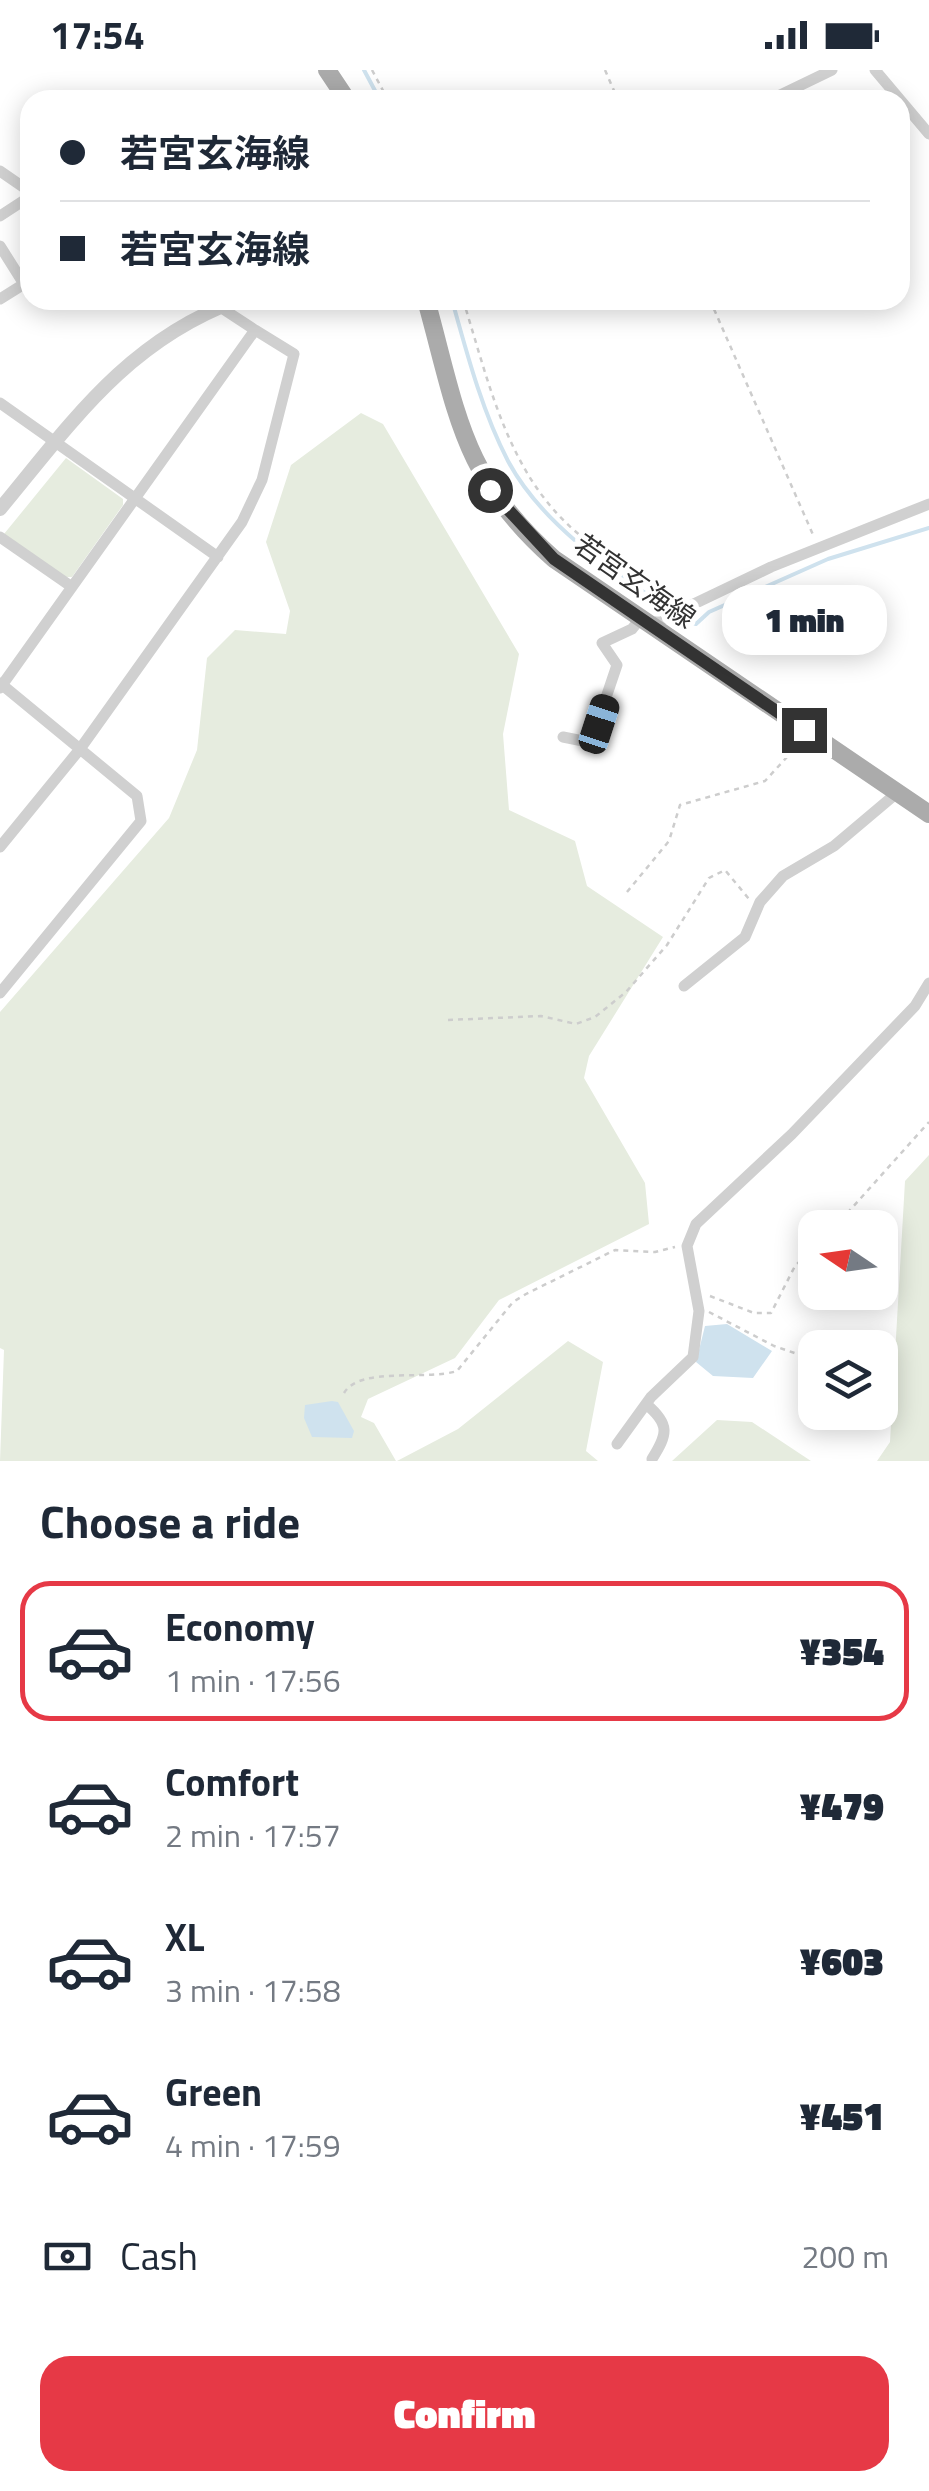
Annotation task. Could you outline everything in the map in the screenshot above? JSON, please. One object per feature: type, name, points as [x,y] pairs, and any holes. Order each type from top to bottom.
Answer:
[{"type":"main road","name":"若宮玄海線","points":[[429,310],[462,433],[490,490],[554,559],[929,814]]},
{"type":"street","points":[[791,90],[832,70]]},
{"type":"street","points":[[875,70],[892,90]]},
{"type":"street","points":[[910,111],[929,134]]},
{"type":"street","points":[[0,246],[20,278]]},
{"type":"street","points":[[0,509],[128,362],[164,336],[214,310]]},
{"type":"street","points":[[0,847],[80,750],[218,557],[242,522],[262,480],[294,354],[224,310]]},
{"type":"street","points":[[0,993],[141,821],[137,796],[1,685],[254,330]]},
{"type":"street","points":[[0,404],[218,557]]},
{"type":"street","points":[[562,737],[584,740],[592,736],[618,664],[602,643],[929,504]]},
{"type":"street","points":[[0,537],[72,587]]},
{"type":"street","points":[[684,986],[745,937],[760,902],[783,876],[834,846],[898,792]]},
{"type":"street","points":[[618,1444],[646,1404],[693,1358],[699,1301],[687,1246],[696,1224],[792,1134],[915,1006],[929,984]]},
{"type":"street","points":[[646,1404],[666,1426],[667,1436],[652,1459]]},
{"type":"path","points":[[466,310],[502,422],[528,477],[575,531],[676,596],[684,608]]},
{"type":"path","points":[[714,310],[819,548]]},
{"type":"path","points":[[627,892],[669,841],[680,805],[765,781],[796,748],[804,730]]},
{"type":"path","points":[[448,1020],[541,1016],[576,1024],[595,1017],[626,992],[667,946],[709,878],[725,870],[742,893],[760,902]]},
{"type":"path","points":[[850,1210],[929,1122]]},
{"type":"path","points":[[344,1393],[351,1382],[362,1376],[390,1378],[458,1371],[513,1302],[526,1294],[616,1250],[654,1252],[687,1246]]},
{"type":"path","points":[[699,1301],[771,1313],[798,1263]]},
{"type":"path","points":[[699,1301],[774,1346],[798,1354]]},
{"type":"shaded area","points":[[361,413],[383,424],[519,654],[503,734],[509,810],[575,841],[587,886],[663,937],[589,1056],[584,1078],[645,1183],[649,1224],[499,1300],[455,1358],[368,1399],[361,1417],[374,1423],[396,1461],[0,1461],[4,1350],[0,1348],[0,1012],[169,818],[197,750],[207,658],[235,630],[286,634],[290,611],[266,542],[291,465]]},
{"type":"shaded area","points":[[66,458],[123,499],[123,505],[72,577],[65,577],[4,534]]},
{"type":"shaded area","points":[[929,1155],[929,1461],[877,1461],[890,1442],[891,1430],[898,1430],[896,1330],[905,1181]]},
{"type":"shaded area","points":[[568,1341],[603,1362],[586,1451],[598,1461],[397,1461],[458,1429]]},
{"type":"shaded area","points":[[717,1420],[752,1422],[811,1461],[672,1461]]},
{"type":"water","points":[[727,1324],[772,1351],[753,1378],[713,1376],[696,1362],[705,1326]]},
{"type":"water","points":[[338,1402],[354,1431],[352,1438],[312,1437],[304,1418],[305,1405]]},
{"type":"waterway","points":[[364,70],[375,90]]},
{"type":"waterway","points":[[455,310],[490,422],[524,486],[542,509],[587,550],[685,620],[696,624],[709,612],[828,559],[929,528]]},
{"type":"route","points":[[490,490],[517,524],[554,559],[804,730]]}]
